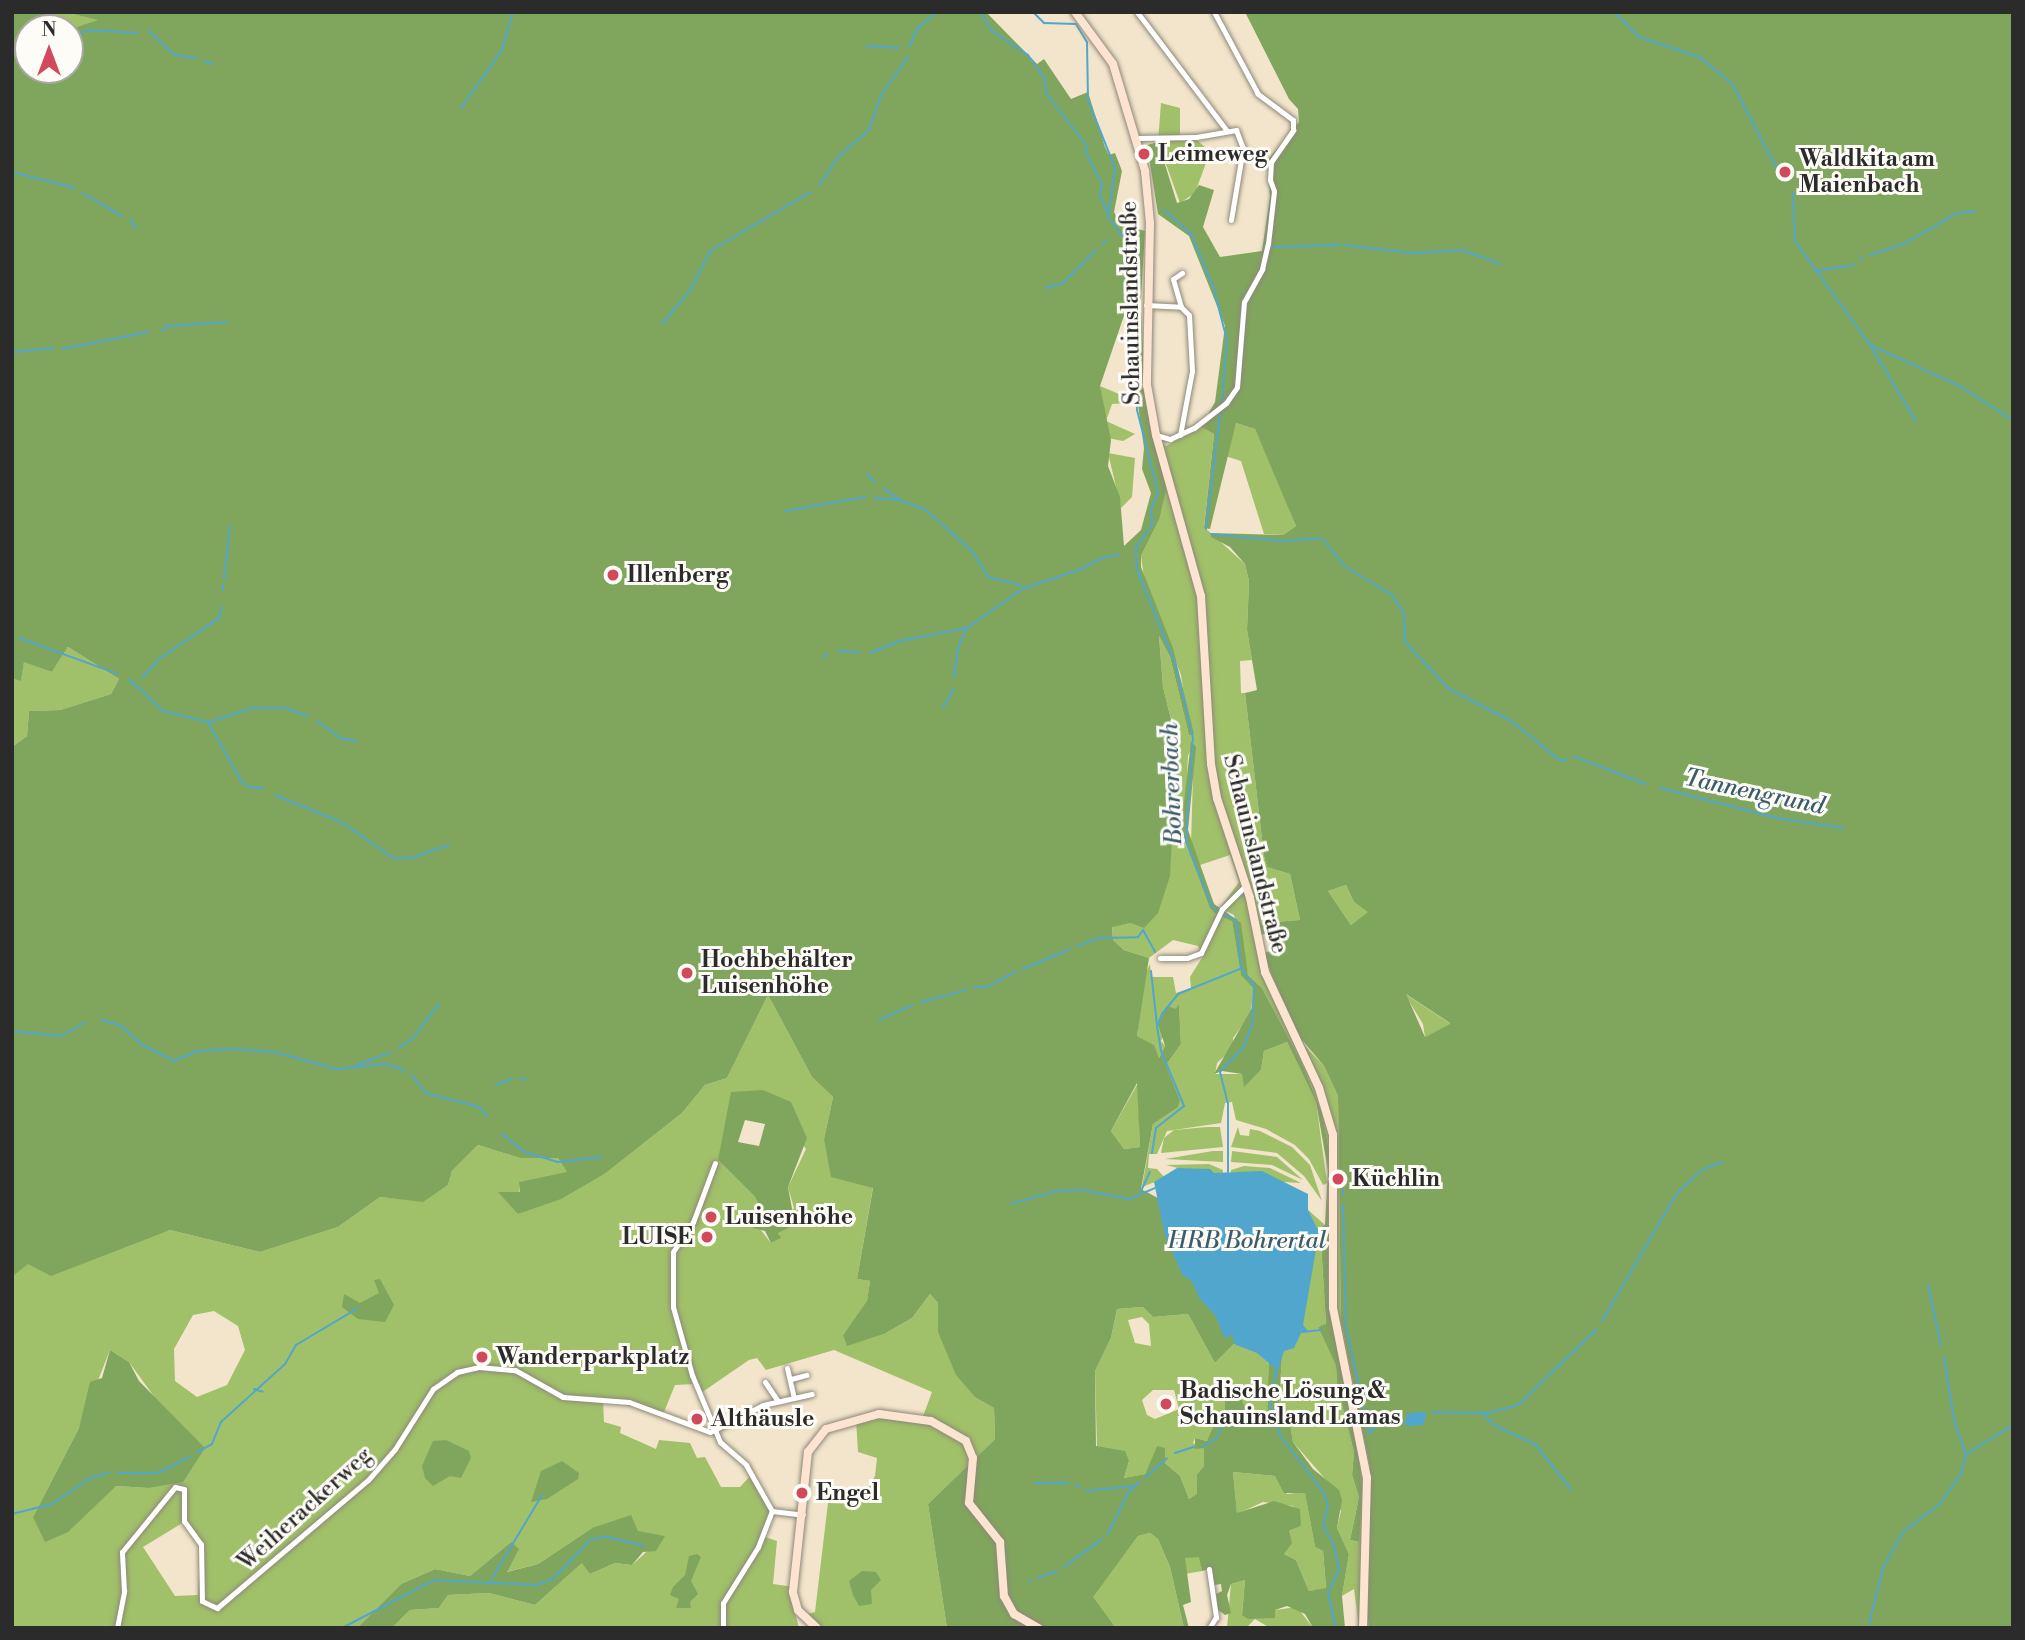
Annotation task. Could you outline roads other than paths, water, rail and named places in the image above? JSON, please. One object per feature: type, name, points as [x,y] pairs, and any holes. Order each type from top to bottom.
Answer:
[{"type":"main road","name":"Schauinslandstraße","points":[[1075,12],[1113,64],[1137,138],[1150,198],[1146,305],[1147,385],[1156,435],[1200,587],[1213,778],[1247,884],[1265,972],[1319,1088],[1333,1135],[1334,1308],[1367,1478],[1363,1628]]},
{"type":"main road","points":[[817,1628],[798,1610],[793,1592],[808,1452],[826,1429],[879,1415],[911,1416],[950,1429],[971,1449],[969,1503],[1000,1542],[1004,1596],[1014,1614],[1038,1628]]},
{"type":"street","points":[[1137,12],[1227,131]]},
{"type":"street","points":[[1156,435],[1170,439],[1180,435],[1226,403],[1241,376],[1244,302],[1262,269],[1268,244],[1274,191],[1269,180],[1271,162],[1294,125],[1258,94],[1214,12]]},
{"type":"street","points":[[1137,138],[1196,137],[1236,130],[1243,148],[1231,220]]},
{"type":"street","points":[[1180,435],[1193,350],[1188,315],[1181,307],[1173,279],[1182,273]]},
{"type":"street","points":[[1146,305],[1181,307]]},
{"type":"street","points":[[1160,958],[1196,956],[1221,912],[1247,884]]},
{"type":"street","points":[[715,1163],[693,1222],[673,1252],[670,1278],[673,1307],[692,1375],[715,1431],[720,1441],[753,1474],[772,1511],[758,1547],[723,1603],[723,1628]]},
{"type":"street","name":"Weiherackerweg","points":[[117,1628],[125,1581],[122,1552],[175,1487],[184,1489],[184,1521],[201,1544],[202,1601],[217,1608],[368,1480],[395,1449],[433,1389],[457,1372],[479,1367],[515,1370],[563,1397],[629,1402],[683,1425],[715,1431]]},
{"type":"street","points":[[786,1367],[793,1395]]},
{"type":"street","points":[[791,1379],[806,1375]]},
{"type":"street","points":[[765,1382],[777,1400]]},
{"type":"street","points":[[715,1431],[777,1400],[793,1395],[812,1394]]},
{"type":"street","points":[[772,1511],[803,1515]]},
{"type":"street","points":[[1209,1569],[1216,1617],[1209,1628]]},
{"type":"water","name":"HRB Bohrertal","points":[[1177,1168],[1210,1169],[1214,1173],[1262,1171],[1308,1194],[1308,1210],[1319,1232],[1303,1325],[1308,1331],[1302,1331],[1294,1348],[1284,1351],[1273,1387],[1275,1368],[1257,1353],[1234,1344],[1232,1334],[1225,1339],[1215,1315],[1199,1298],[1192,1281],[1183,1276],[1165,1236],[1154,1182]]},
{"type":"water","points":[[1427,1413],[1423,1425],[1407,1426],[1406,1415]]},
{"type":"waterway","points":[[461,108],[502,50],[513,12]]},
{"type":"waterway","points":[[909,47],[918,28],[937,12]]},
{"type":"waterway","points":[[980,12],[992,31],[1028,55],[1045,79],[1046,93],[1087,146],[1085,151],[1102,184],[1100,196],[1107,212]]},
{"type":"waterway","name":"Bohrerbach","points":[[1033,12],[1044,23],[1076,24],[1087,42],[1088,100],[1115,168],[1108,217],[1127,241],[1136,275],[1137,410],[1158,492],[1151,509],[1152,525],[1136,547],[1137,570],[1175,663],[1193,738],[1186,842],[1212,907],[1219,911]]},
{"type":"waterway","points":[[1614,12],[1639,37],[1700,57],[1733,85],[1784,182]]},
{"type":"waterway","points":[[149,31],[175,55],[197,58]]},
{"type":"waterway","points":[[84,32],[137,33]]},
{"type":"waterway","points":[[866,46],[899,48]]},
{"type":"waterway","points":[[819,185],[839,156],[869,130],[881,95],[908,57]]},
{"type":"waterway","points":[[204,61],[214,64]]},
{"type":"waterway","points":[[12,172],[75,188]]},
{"type":"waterway","points":[[662,324],[691,289],[710,251],[811,192]]},
{"type":"waterway","points":[[82,193],[122,216]]},
{"type":"waterway","points":[[1793,193],[1795,241],[1870,345],[1960,386],[2013,420]]},
{"type":"waterway","name":"Tannengrund","points":[[1164,210],[1191,234],[1213,286],[1227,340],[1222,402]]},
{"type":"waterway","points":[[1870,255],[1904,244],[1955,214],[1976,211]]},
{"type":"waterway","points":[[130,219],[136,228]]},
{"type":"waterway","points":[[1102,244],[1107,240]]},
{"type":"waterway","points":[[1273,247],[1340,245]]},
{"type":"waterway","points":[[1344,245],[1413,253],[1462,250],[1501,264]]},
{"type":"waterway","points":[[1046,288],[1063,283],[1096,250]]},
{"type":"waterway","points":[[1815,271],[1855,265]]},
{"type":"waterway","points":[[162,331],[167,326],[228,322]]},
{"type":"waterway","points":[[62,349],[148,332]]},
{"type":"waterway","points":[[1870,345],[1916,421]]},
{"type":"waterway","points":[[12,352],[54,348]]},
{"type":"waterway","name":"Tannengrund","points":[[1206,529],[1220,413]]},
{"type":"waterway","points":[[867,474],[875,482]]},
{"type":"waterway","points":[[883,488],[899,499]]},
{"type":"waterway","points":[[785,511],[866,497]]},
{"type":"waterway","points":[[874,498],[900,500],[926,510],[972,551],[988,577],[1021,585]]},
{"type":"waterway","points":[[224,579],[230,526]]},
{"type":"waterway","name":"Tannengrund","points":[[1211,534],[1282,541],[1321,538]]},
{"type":"waterway","name":"Tannengrund","points":[[1323,539],[1344,566],[1392,595],[1404,613],[1405,642],[1449,689],[1510,720],[1561,761],[1568,759]]},
{"type":"waterway","points":[[870,653],[900,641],[967,628],[1022,589],[1081,569],[1104,557],[1119,555]]},
{"type":"waterway","points":[[223,585],[223,590]]},
{"type":"waterway","points":[[142,678],[159,659],[219,618],[222,607]]},
{"type":"waterway","points":[[954,677],[958,647],[967,628]]},
{"type":"waterway","points":[[19,638],[118,674]]},
{"type":"waterway","points":[[838,651],[860,652]]},
{"type":"waterway","points":[[823,657],[827,654]]},
{"type":"waterway","points":[[129,679],[163,711],[208,722],[241,781],[249,787],[264,788]]},
{"type":"waterway","points":[[943,707],[954,689]]},
{"type":"waterway","points":[[209,722],[253,708],[285,708],[308,716]]},
{"type":"waterway","points":[[317,721],[340,738],[357,741]]},
{"type":"waterway","name":"Tannengrund","points":[[1575,757],[1646,784]]},
{"type":"waterway","name":"Tannengrund","points":[[1660,788],[1777,818],[1843,828]]},
{"type":"waterway","points":[[275,795],[343,823],[393,858],[411,858],[449,845]]},
{"type":"waterway","name":"Bohrerbach","points":[[1224,914],[1236,920],[1241,968],[1254,986],[1252,1025],[1243,1048],[1220,1072],[1228,1103],[1228,1172]]},
{"type":"waterway","points":[[1078,946],[1099,938],[1138,937],[1143,930],[1155,952]]},
{"type":"waterway","points":[[1023,969],[1070,949]]},
{"type":"waterway","points":[[1152,1153],[1156,1128],[1184,1106],[1161,1051],[1157,1027],[1162,1014],[1178,994],[1240,969]]},
{"type":"waterway","points":[[974,987],[987,987],[1016,971]]},
{"type":"waterway","points":[[1151,971],[1157,1025]]},
{"type":"waterway","points":[[921,1002],[967,990]]},
{"type":"waterway","points":[[399,1048],[413,1038],[439,1004]]},
{"type":"waterway","points":[[879,1020],[913,1005]]},
{"type":"waterway","points":[[102,1020],[120,1025],[141,1044],[174,1061],[196,1051],[233,1049],[274,1052],[337,1069],[386,1064],[405,1070]]},
{"type":"waterway","points":[[12,1031],[61,1036],[85,1022]]},
{"type":"waterway","points":[[356,1065],[391,1052]]},
{"type":"waterway","points":[[411,1074],[426,1093],[479,1107],[487,1116]]},
{"type":"waterway","points":[[496,1085],[512,1079]]},
{"type":"waterway","points":[[520,1079],[526,1079]]},
{"type":"waterway","points":[[502,1134],[525,1152],[557,1162],[602,1157]]},
{"type":"waterway","points":[[1602,1321],[1677,1193],[1703,1169],[1723,1162]]},
{"type":"waterway","points":[[1141,1191],[1150,1172]]},
{"type":"waterway","points":[[1011,1204],[1056,1191],[1082,1190],[1129,1199],[1155,1188]]},
{"type":"waterway","points":[[1343,1190],[1343,1195]]},
{"type":"waterway","points":[[1343,1204],[1346,1326],[1369,1434]]},
{"type":"waterway","points":[[1928,1284],[1941,1346]]},
{"type":"waterway","points":[[197,1452],[212,1444],[221,1422],[285,1364],[296,1345],[358,1308]]},
{"type":"waterway","points":[[1432,1412],[1488,1413],[1518,1405],[1597,1329]]},
{"type":"waterway","points":[[1302,1332],[1322,1330]]},
{"type":"waterway","points":[[1944,1357],[1954,1420],[1966,1454]]},
{"type":"waterway","name":"Bohrerbach","points":[[1273,1383],[1270,1402],[1281,1437],[1324,1493],[1328,1506],[1323,1526],[1334,1545],[1339,1570],[1328,1593],[1336,1628]]},
{"type":"waterway","points":[[254,1389],[263,1392]]},
{"type":"waterway","points":[[1481,1412],[1494,1425],[1535,1444],[1571,1489]]},
{"type":"waterway","points":[[1370,1433],[1377,1424],[1392,1422]]},
{"type":"waterway","points":[[1400,1422],[1408,1422]]},
{"type":"waterway","points":[[1869,1624],[1883,1568],[1903,1532],[1940,1504],[1961,1474],[1966,1454],[2013,1425]]},
{"type":"waterway","points":[[1202,1447],[1217,1438],[1221,1428]]},
{"type":"waterway","points":[[1175,1453],[1194,1447]]},
{"type":"waterway","points":[[118,1473],[158,1473],[190,1457]]},
{"type":"waterway","points":[[1146,1477],[1167,1458]]},
{"type":"waterway","points":[[12,1514],[52,1504],[90,1478],[109,1473]]},
{"type":"waterway","points":[[1108,1534],[1128,1493],[1139,1482]]},
{"type":"waterway","points":[[1035,1483],[1069,1483]]},
{"type":"waterway","points":[[1086,1491],[1133,1486]]},
{"type":"waterway","points":[[491,1580],[542,1495]]},
{"type":"waterway","points":[[342,1628],[434,1580],[536,1585],[553,1579],[591,1539],[608,1537],[643,1546]]},
{"type":"waterway","points":[[1064,1567],[1102,1539]]},
{"type":"waterway","points":[[1038,1578],[1057,1571]]},
{"type":"place","name":"Leimeweg","points":[[1144,154]]},
{"type":"place","name":"Waldkita am Maienbach","points":[[1785,172]]},
{"type":"place","name":"Illenberg","points":[[613,575]]},
{"type":"place","name":"Hochbehälter Luisenhöhe","points":[[687,973]]},
{"type":"place","name":"Küchlin","points":[[1338,1179]]},
{"type":"place","name":"Luisenhöhe","points":[[711,1217]]},
{"type":"place","name":"LUISE","points":[[707,1237]]},
{"type":"place","name":"Wanderparkplatz","points":[[482,1357]]},
{"type":"place","name":"Badische Lösung & Schauinsland Lamas","points":[[1166,1404]]},
{"type":"place","name":"Althäusle","points":[[697,1419]]},
{"type":"place","name":"Engel","points":[[802,1493]]}]
